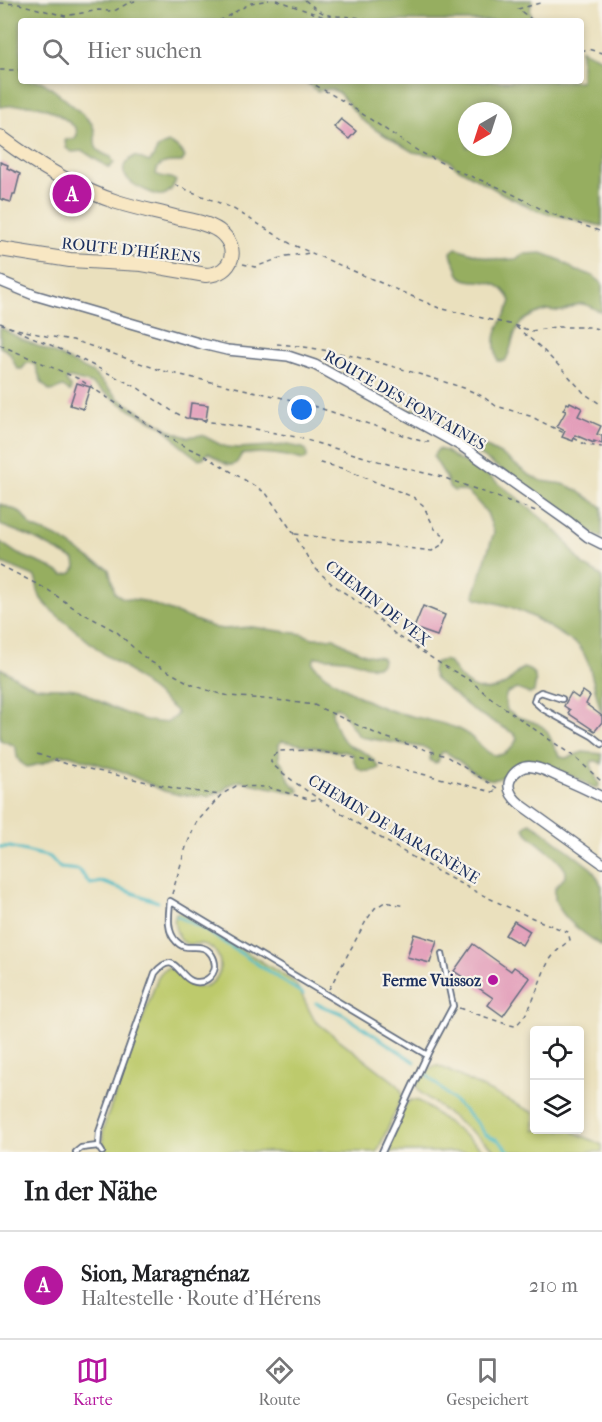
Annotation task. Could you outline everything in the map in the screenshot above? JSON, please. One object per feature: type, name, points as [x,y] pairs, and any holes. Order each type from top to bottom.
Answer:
[{"type":"main road","name":"ROUTE D'HÉRENS","points":[[0,137],[48,170],[83,189],[124,204],[213,228],[223,235],[232,250],[231,261],[227,266],[220,272],[206,275],[141,264],[70,260],[0,249]]},
{"type":"street","name":"ROUTE DES FONTAINES","points":[[0,281],[34,295],[202,344],[227,350],[288,356],[315,365],[463,447],[588,537],[602,544]]},
{"type":"street","points":[[602,797],[532,766],[520,768],[509,782],[509,790],[520,804],[602,863]]},
{"type":"lane","points":[[562,699],[542,692],[536,695],[534,701],[543,709],[602,744]]},
{"type":"lane","points":[[102,1152],[99,1146],[99,1132],[155,973],[160,966],[176,965],[187,978],[201,982],[212,975],[215,968],[215,960],[211,953],[202,948],[183,946],[172,936],[169,921],[170,901],[427,1055]]},
{"type":"lane","points":[[382,1152],[427,1055],[453,1006],[442,954]]},
{"type":"lane","points":[[76,1152],[81,1148],[99,1146]]},
{"type":"path","points":[[0,3],[19,4],[65,16],[99,10],[116,10],[139,0]]},
{"type":"path","points":[[224,18],[251,3],[269,0]]},
{"type":"path","points":[[276,0],[327,18]]},
{"type":"path","points":[[305,0],[326,14],[364,18]]},
{"type":"path","points":[[530,18],[518,9],[540,3],[542,0]]},
{"type":"path","points":[[584,50],[602,53]]},
{"type":"path","points":[[0,70],[18,70]]},
{"type":"path","points":[[313,84],[418,151],[460,172],[503,189],[547,212],[602,232]]},
{"type":"path","points":[[176,185],[232,208],[291,244],[439,308],[531,331],[555,327],[590,327],[602,330]]},
{"type":"path","points":[[231,261],[255,267],[286,256],[312,253]]},
{"type":"path","points":[[0,323],[62,350],[138,388],[186,418],[296,437],[395,466],[442,477],[539,512]]},
{"type":"path","points":[[513,325],[539,346],[585,394],[602,405]]},
{"type":"path","points":[[6,326],[73,340],[163,371],[301,402],[424,442],[434,442]]},
{"type":"path","points":[[262,353],[272,344],[301,346],[354,357],[464,388],[482,396],[496,406],[530,416],[564,433]]},
{"type":"path","name":"CHEMIN DE VEX","points":[[0,345],[79,379],[175,442],[204,455],[266,493],[308,558],[332,584],[368,609],[395,634],[471,681],[487,695],[576,758],[602,782]]},
{"type":"path","points":[[574,438],[586,444],[602,447]]},
{"type":"path","points":[[294,534],[432,551],[443,544],[446,538],[435,529],[423,505],[414,497],[341,468],[317,462]]},
{"type":"path","points":[[0,565],[48,590],[77,610],[117,632],[151,662],[193,685],[229,696],[286,700],[314,705],[381,736],[446,756],[497,788],[509,790]]},
{"type":"path","name":"CHEMIN DE MARAGNÈNE","points":[[453,1006],[515,1026],[527,1012],[549,962],[557,951],[570,940],[568,932],[483,896],[386,842],[293,782],[273,765],[272,755],[280,751],[310,750],[456,782],[488,792],[493,792],[497,788]]},
{"type":"path","points":[[38,754],[67,764],[178,789],[221,795]]},
{"type":"path","points":[[170,901],[186,847],[196,823],[221,795],[236,786],[267,787],[312,800],[318,799]]},
{"type":"path","points":[[326,995],[375,908],[385,902],[405,906]]},
{"type":"green space","points":[[0,0],[532,0],[530,12],[533,18],[18,18],[18,84],[45,84],[67,101],[89,120],[94,130],[96,147],[103,154],[111,157],[114,163],[109,168],[83,151],[72,152],[66,148],[65,140],[74,139],[77,135],[76,128],[52,111],[32,105],[0,107]]},
{"type":"green space","points":[[584,51],[602,59],[602,226],[538,211],[505,195],[448,160],[413,152],[361,119],[338,92],[330,89],[317,91],[308,84],[584,84]]},
{"type":"green space","points":[[169,143],[179,148],[185,157],[182,162],[165,163],[157,169],[156,174],[176,181],[169,191],[163,195],[156,195],[128,180],[124,166],[128,161],[135,156],[149,162],[157,150]]},
{"type":"green space","points":[[456,248],[499,260],[516,259],[524,254],[542,253],[560,260],[576,271],[593,276],[602,283],[602,312],[580,304],[562,311],[548,310],[534,314],[519,326],[505,361],[498,361],[495,347],[496,334],[511,301],[498,286],[463,278],[458,273],[451,256],[451,252]]},
{"type":"green space","points":[[0,327],[93,373],[119,399],[173,432],[187,437],[202,435],[227,447],[288,445],[303,448],[306,450],[306,459],[266,453],[242,454],[237,462],[231,465],[208,453],[198,459],[159,424],[132,411],[90,383],[70,378],[66,381],[71,391],[63,387],[50,391],[42,383],[35,365],[27,363],[22,369],[18,369],[10,354],[0,347]]},
{"type":"green space","points":[[414,409],[443,425],[461,430],[479,443],[504,456],[529,475],[542,481],[563,484],[575,489],[602,507],[602,538],[582,527],[554,505],[452,437],[411,413]]},
{"type":"green space","points":[[438,449],[446,451],[458,460],[472,464],[510,492],[563,538],[583,565],[602,576],[602,716],[589,665],[578,645],[533,617],[474,595],[494,532],[487,513],[474,498],[467,492],[454,491],[449,487],[446,477],[433,456]]},
{"type":"green space","points":[[0,504],[18,511],[34,528],[59,538],[106,567],[109,570],[115,593],[123,598],[144,601],[216,628],[252,627],[302,634],[313,638],[334,638],[367,655],[381,657],[382,664],[373,667],[345,659],[315,657],[313,663],[326,676],[368,701],[389,710],[459,729],[492,754],[500,755],[506,752],[517,738],[513,733],[474,711],[435,679],[432,671],[434,663],[447,661],[463,680],[481,690],[502,686],[523,668],[528,669],[535,676],[534,692],[530,694],[517,689],[507,693],[505,698],[507,710],[511,714],[541,725],[561,757],[566,758],[583,752],[602,754],[602,764],[592,761],[591,765],[599,785],[597,788],[566,774],[531,763],[520,765],[500,778],[489,779],[477,774],[445,752],[441,753],[438,762],[434,763],[430,760],[431,752],[426,748],[360,737],[337,707],[332,710],[341,736],[352,747],[369,756],[379,767],[364,771],[355,765],[353,755],[348,752],[282,741],[279,744],[279,759],[290,782],[299,791],[296,793],[240,781],[229,785],[223,791],[208,796],[180,795],[164,791],[121,771],[69,755],[60,755],[44,763],[27,767],[20,762],[13,745],[0,740],[0,668],[32,686],[79,690],[113,708],[141,719],[166,722],[177,714],[122,665],[105,655],[52,611],[41,599],[34,576],[0,562],[0,542],[18,554],[64,575],[72,573],[76,567],[75,560],[29,536],[0,525]]},
{"type":"green space","points":[[530,823],[592,869],[602,886],[602,946],[576,927],[560,909],[555,899],[555,888],[565,877],[566,871],[557,859],[524,829]]},
{"type":"green space","points":[[181,912],[293,981],[315,1021],[397,1084],[402,1097],[377,1152],[106,1152],[103,1144],[105,1123],[158,977],[169,968],[187,984],[202,987],[213,982],[219,972],[220,962],[216,952],[203,944],[188,944],[178,936],[175,917],[176,913]]},
{"type":"green space","points":[[439,1066],[530,1111],[530,1134],[579,1134],[602,1145],[602,1152],[498,1152],[421,1093],[417,1087],[423,1071]]},
{"type":"green space","points":[[410,1100],[419,1101],[486,1152],[385,1152],[405,1106]]},
{"type":"building","points":[[341,119],[356,131],[349,139],[334,127]]},
{"type":"building","points":[[0,162],[20,174],[11,202],[0,199]]},
{"type":"building","points":[[77,383],[90,387],[83,409],[70,405]]},
{"type":"building","points":[[570,402],[582,408],[578,416],[601,426],[597,434],[602,436],[602,444],[575,435],[573,441],[562,437],[565,431],[557,427],[566,411],[563,410]]},
{"type":"building","points":[[191,403],[208,405],[206,420],[189,418]]},
{"type":"building","points":[[423,606],[445,615],[437,636],[414,628]]},
{"type":"building","points":[[583,691],[590,696],[586,704],[602,716],[602,722],[595,731],[568,713],[570,710],[564,706],[571,693],[578,698]]},
{"type":"building","points":[[514,921],[530,931],[522,945],[505,935]]},
{"type":"building","points":[[414,934],[437,941],[430,963],[407,957]]},
{"type":"building","points":[[473,944],[511,971],[514,967],[530,978],[503,1016],[488,1005],[493,998],[454,971]]},
{"type":"waterway","points":[[0,847],[10,847],[50,857],[60,868],[79,870],[90,884],[102,882],[158,902]]},
{"type":"waterway","points":[[177,916],[205,930],[303,994]]},
{"type":"waterway","points":[[316,1003],[345,1015],[415,1062]]},
{"type":"waterway","points":[[427,1075],[477,1123],[486,1135],[498,1140],[510,1152]]},
{"type":"place","name":"Sion, Maragnénaz","points":[[72,194]]},
{"type":"place","name":"Ferme Vuissoz","points":[[493,980]]}]
